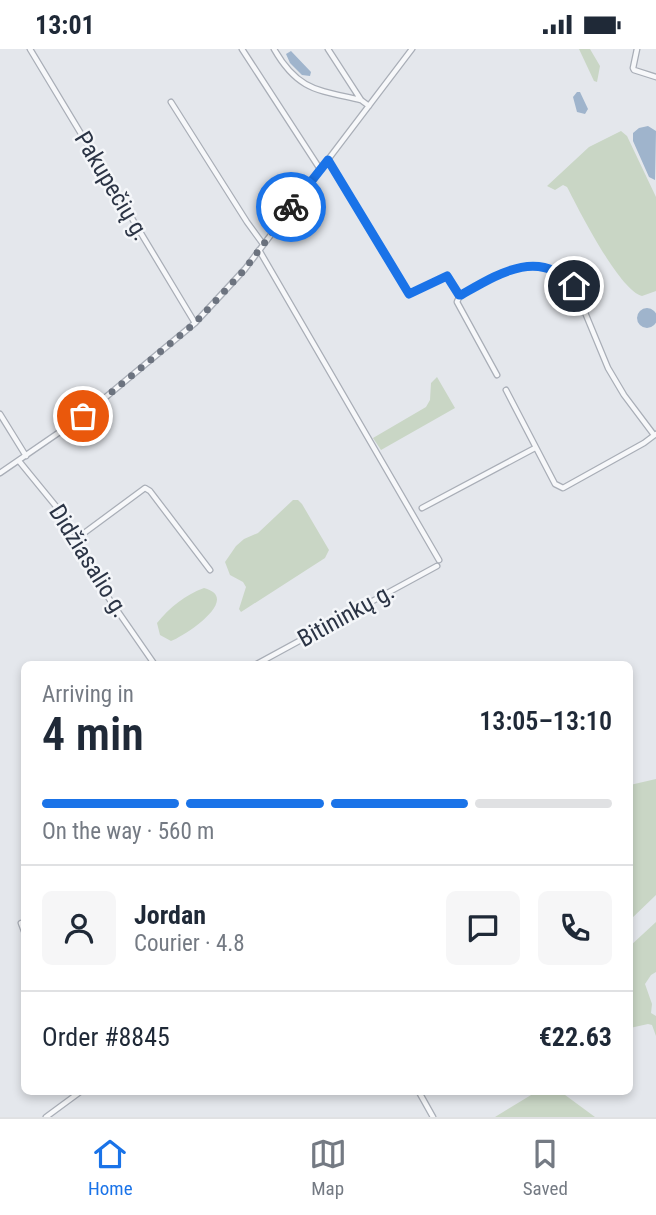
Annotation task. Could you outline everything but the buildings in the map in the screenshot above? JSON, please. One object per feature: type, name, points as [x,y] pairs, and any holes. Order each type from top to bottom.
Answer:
[{"type":"street","name":"Pakupečių g.","points":[[30,49],[195,323]]},
{"type":"street","points":[[242,49],[320,169]]},
{"type":"street","points":[[274,49],[286,67],[304,85],[361,100]]},
{"type":"street","points":[[328,49],[361,100],[369,106]]},
{"type":"street","points":[[0,474],[83,416],[195,323],[245,269],[412,49]]},
{"type":"street","points":[[636,49],[633,68],[635,71],[656,77]]},
{"type":"street","points":[[171,103],[263,244]]},
{"type":"street","points":[[328,160],[409,294],[447,276],[460,295]]},
{"type":"street","name":"Bitininkų g.","points":[[259,250],[438,563],[263,661]]},
{"type":"street","points":[[497,375],[457,302],[460,295],[496,275],[520,268],[544,266],[559,273],[574,286],[596,343],[615,381],[655,434],[649,440],[563,488],[555,484],[506,390]]},
{"type":"street","points":[[0,414],[26,456]]},
{"type":"street","points":[[422,508],[535,448]]},
{"type":"street","name":"Didžiasalio g.","points":[[19,461],[58,510],[72,542],[152,661]]},
{"type":"street","points":[[72,542],[145,488],[210,570]]},
{"type":"street","points":[[46,1117],[76,1095]]},
{"type":"street","points":[[421,1095],[433,1117]]},
{"type":"green space","points":[[579,49],[590,49],[600,66],[597,82],[594,81]]},
{"type":"green space","points":[[621,131],[627,136],[656,197],[656,291],[642,296],[622,280],[611,265],[567,187],[563,185],[555,190],[547,186],[589,147]]},
{"type":"green space","points":[[437,377],[455,408],[381,450],[373,438],[426,407],[430,400],[431,383]]},
{"type":"green space","points":[[293,500],[302,504],[329,550],[325,558],[241,612],[239,609],[246,587],[243,582],[230,575],[225,562],[236,546],[258,533]]},
{"type":"green space","points":[[204,588],[214,593],[217,600],[207,616],[188,632],[171,641],[160,635],[157,623],[162,617],[184,598]]},
{"type":"green space","points":[[656,779],[656,895],[633,917],[633,784]]},
{"type":"green space","points":[[656,922],[656,972],[645,984],[652,1004],[651,1013],[656,1016],[656,1036],[652,1025],[633,1027],[633,943]]},
{"type":"green space","points":[[531,1095],[565,1095],[595,1117],[495,1117]]},
{"type":"water","points":[[291,51],[311,72],[310,76],[302,75],[290,63],[286,54]]},
{"type":"water","points":[[580,92],[588,109],[585,114],[577,112],[573,97]]},
{"type":"water","points":[[648,126],[656,131],[655,180],[649,177],[633,141],[633,133]]},
{"type":"water","points":[[647,308],[654,311],[657,318],[654,325],[647,328],[640,325],[637,318],[640,311]]},
{"type":"way so far","points":[[83,416],[195,323],[219,299],[291,207]]},
{"type":"route","points":[[291,207],[328,160],[409,294],[449,276],[461,295],[496,275],[527,266],[544,266],[559,273],[574,286]]}]
